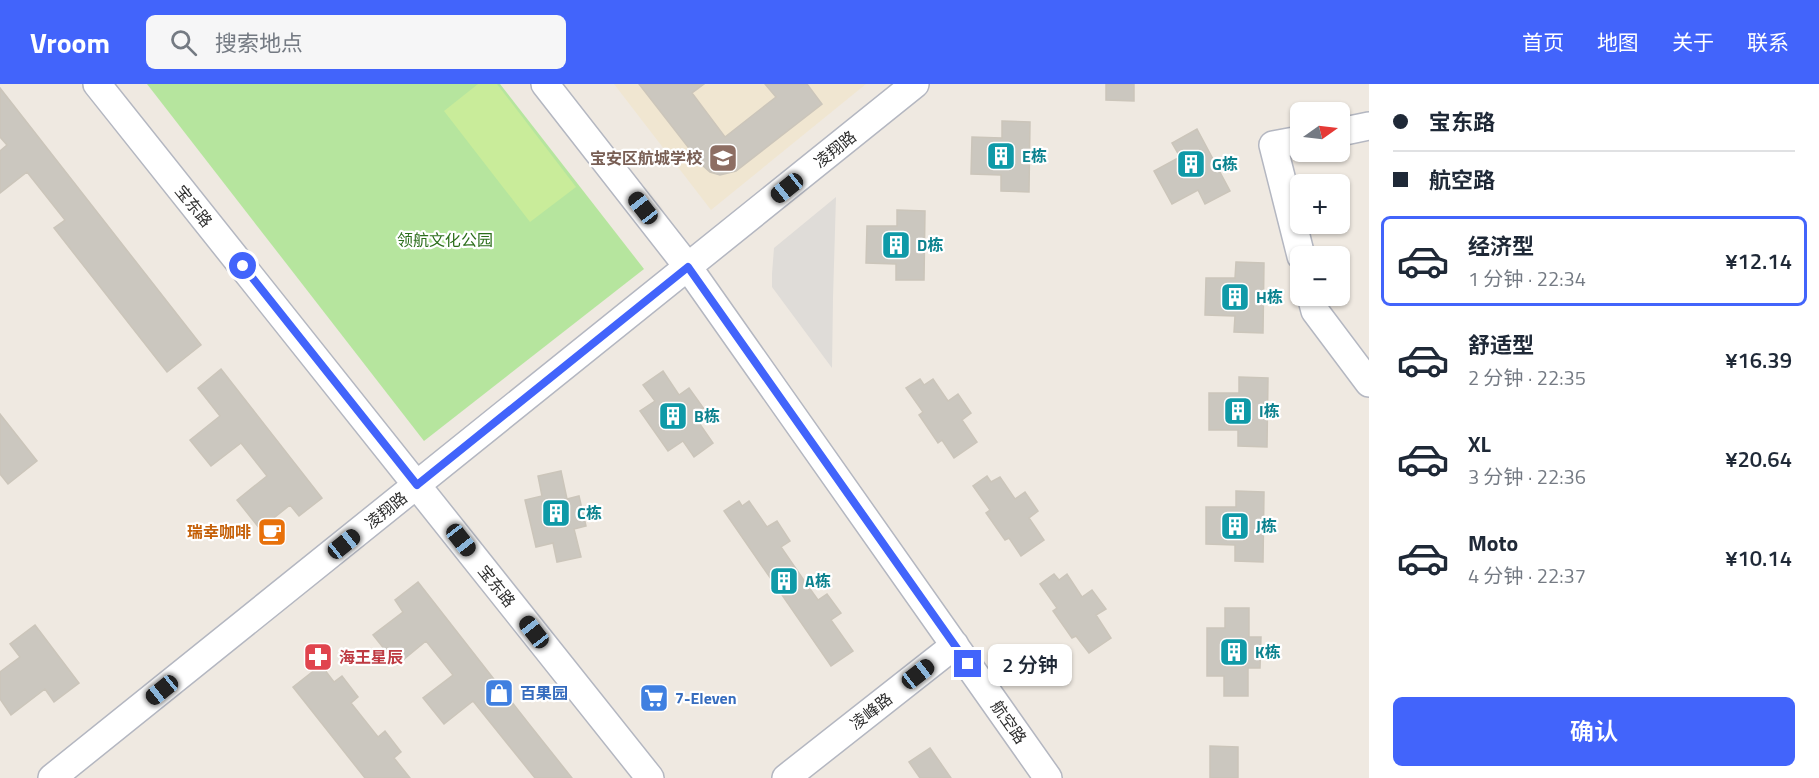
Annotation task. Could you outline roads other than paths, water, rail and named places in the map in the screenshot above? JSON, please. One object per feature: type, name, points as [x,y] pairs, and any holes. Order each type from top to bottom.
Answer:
[{"type":"street","name":"宝东路","points":[[97,84],[650,778]]},
{"type":"street","name":"航空路","points":[[545,84],[688,267],[1048,778]]},
{"type":"street","name":"凌翔路","points":[[52,778],[915,84]]},
{"type":"street","points":[[1350,130],[1369,126]]},
{"type":"street","points":[[1290,142],[1273,145],[1298,246]]},
{"type":"street","points":[[1314,306],[1315,311],[1369,383]]},
{"type":"street","name":"凌峰路","points":[[786,778],[955,645]]},
{"type":"place","name":"E栋","points":[[1001,156]]},
{"type":"place","name":"宝安区航城学校","points":[[723,158]]},
{"type":"place","name":"G栋","points":[[1191,164]]},
{"type":"place","name":"D栋","points":[[896,245]]},
{"type":"place","name":"H栋","points":[[1235,297]]},
{"type":"place","name":"I栋","points":[[1238,411]]},
{"type":"place","name":"B栋","points":[[673,416]]},
{"type":"place","name":"C栋","points":[[556,513]]},
{"type":"place","name":"J栋","points":[[1235,526]]},
{"type":"place","name":"瑞幸咖啡","points":[[272,532]]},
{"type":"place","name":"A栋","points":[[784,581]]},
{"type":"place","name":"K栋","points":[[1234,652]]},
{"type":"place","name":"海王星辰","points":[[318,657]]},
{"type":"place","name":"百果园","points":[[499,693]]},
{"type":"place","name":"7-Eleven","points":[[654,698]]},
{"type":"park label","name":"领航文化公园","points":[[445,240]]}]
